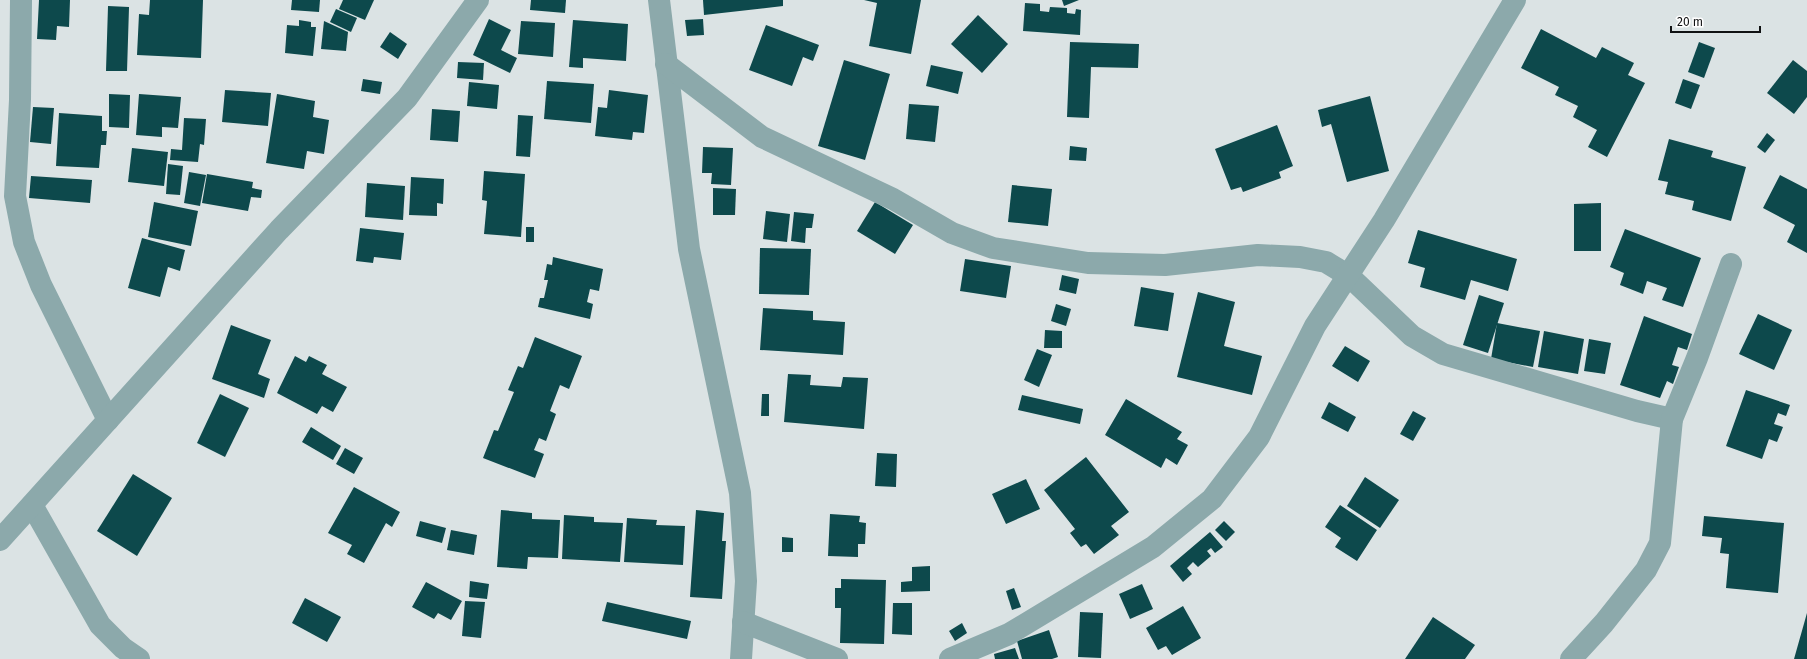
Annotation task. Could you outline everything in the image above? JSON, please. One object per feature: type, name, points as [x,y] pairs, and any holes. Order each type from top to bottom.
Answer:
[{"type":"street","points":[[21,0],[20,100],[8,197],[24,242],[42,285],[108,420]]},
{"type":"street","points":[[0,540],[279,230],[407,98],[478,0]]},
{"type":"street","points":[[659,0],[690,249],[740,493],[746,581],[741,659]]},
{"type":"street","points":[[950,659],[1009,634],[1153,547],[1212,499],[1259,437],[1315,326],[1349,276],[1515,0]]},
{"type":"street","points":[[666,64],[762,137],[893,200],[952,233],[993,248],[1088,263],[1164,265],[1258,255],[1300,257],[1326,262],[1349,276],[1412,336],[1443,354],[1637,411],[1672,419]]},
{"type":"street","points":[[1571,659],[1604,623],[1646,570],[1660,543],[1672,419],[1697,358],[1731,264]]},
{"type":"street","points":[[32,505],[100,625],[123,648],[139,659]]},
{"type":"street","points":[[743,622],[837,659]]},
{"type":"building","points":[[39,0],[70,0],[69,27],[57,26],[56,40],[37,39]]},
{"type":"building","points":[[150,0],[203,0],[201,58],[137,55],[139,14],[149,15]]},
{"type":"building","points":[[292,0],[320,0],[319,12],[291,10]]},
{"type":"building","points":[[343,0],[374,0],[365,20],[339,9]]},
{"type":"building","points":[[531,0],[566,0],[565,13],[530,10]]},
{"type":"building","points":[[703,0],[783,0],[783,6],[704,15]]},
{"type":"building","points":[[864,0],[921,0],[911,54],[869,46],[877,3]]},
{"type":"building","points":[[1062,0],[1079,0],[1064,6]]},
{"type":"building","points":[[1025,3],[1040,4],[1040,11],[1049,12],[1050,7],[1067,8],[1067,13],[1075,14],[1076,9],[1081,10],[1080,35],[1023,31]]},
{"type":"building","points":[[108,6],[129,7],[127,71],[106,71]]},
{"type":"building","points":[[336,9],[357,18],[351,32],[330,22]]},
{"type":"building","points":[[978,15],[1008,44],[982,73],[951,44]]},
{"type":"building","points":[[489,19],[511,30],[501,50],[517,58],[510,73],[473,55]]},
{"type":"building","points":[[703,19],[704,35],[687,36],[685,20]]},
{"type":"building","points":[[299,20],[311,22],[311,27],[316,27],[313,56],[285,53],[287,25],[299,26]]},
{"type":"building","points":[[573,20],[628,24],[626,61],[583,58],[583,68],[569,67]]},
{"type":"building","points":[[324,21],[348,32],[346,51],[321,49]]},
{"type":"building","points":[[521,21],[555,23],[553,57],[518,54]]},
{"type":"building","points":[[766,25],[819,45],[813,61],[803,57],[792,86],[749,70]]},
{"type":"building","points":[[1541,29],[1596,58],[1602,47],[1634,63],[1628,75],[1645,83],[1607,157],[1588,147],[1597,130],[1573,117],[1578,106],[1555,95],[1559,87],[1521,68]]},
{"type":"building","points":[[390,32],[407,44],[398,59],[380,47]]},
{"type":"building","points":[[1070,42],[1139,44],[1138,68],[1091,67],[1089,118],[1067,117]]},
{"type":"building","points":[[1699,42],[1715,48],[1704,78],[1688,72]]},
{"type":"building","points":[[844,60],[890,74],[865,160],[818,146]]},
{"type":"building","points":[[1793,60],[1807,71],[1807,97],[1794,114],[1767,93]]},
{"type":"building","points":[[458,62],[484,63],[483,80],[457,78]]},
{"type":"building","points":[[931,65],[963,72],[958,94],[926,86]]},
{"type":"building","points":[[363,79],[382,82],[380,94],[361,91]]},
{"type":"building","points":[[1683,79],[1700,85],[1691,109],[1675,103]]},
{"type":"building","points":[[547,81],[594,84],[591,123],[544,119]]},
{"type":"building","points":[[469,82],[499,85],[497,109],[467,106]]},
{"type":"building","points":[[225,90],[271,93],[268,126],[222,122]]},
{"type":"building","points":[[609,90],[648,95],[644,133],[633,132],[632,140],[595,136],[598,107],[607,108]]},
{"type":"building","points":[[109,94],[130,95],[129,128],[109,127]]},
{"type":"building","points":[[139,94],[181,97],[178,128],[162,127],[162,137],[136,135]]},
{"type":"building","points":[[277,94],[315,101],[313,117],[329,120],[324,154],[307,151],[304,169],[266,163]]},
{"type":"building","points":[[1370,96],[1389,171],[1347,182],[1331,124],[1322,127],[1318,110]]},
{"type":"building","points":[[909,104],[939,106],[935,142],[906,139]]},
{"type":"building","points":[[33,107],[54,108],[51,144],[30,142]]},
{"type":"building","points":[[432,109],[460,111],[458,142],[430,140]]},
{"type":"building","points":[[59,113],[102,116],[102,131],[107,131],[106,145],[101,145],[99,168],[56,166]]},
{"type":"building","points":[[518,115],[533,116],[530,157],[516,156]]},
{"type":"building","points":[[184,118],[206,119],[204,145],[200,144],[198,162],[170,160],[171,149],[182,150]]},
{"type":"building","points":[[1277,125],[1293,166],[1279,172],[1281,178],[1243,192],[1241,187],[1231,190],[1215,149]]},
{"type":"building","points":[[1767,133],[1775,140],[1765,153],[1757,147]]},
{"type":"building","points":[[1669,139],[1713,151],[1711,157],[1746,167],[1731,221],[1692,210],[1694,201],[1665,194],[1668,182],[1658,180]]},
{"type":"building","points":[[1070,146],[1087,148],[1086,161],[1069,160]]},
{"type":"building","points":[[703,147],[733,148],[731,185],[711,184],[712,173],[702,173]]},
{"type":"building","points":[[132,148],[168,152],[164,186],[128,182]]},
{"type":"building","points":[[168,164],[183,166],[180,195],[166,194]]},
{"type":"building","points":[[484,171],[525,174],[521,237],[484,234],[487,201],[482,200]]},
{"type":"building","points":[[189,172],[206,175],[200,206],[184,203]]},
{"type":"building","points":[[207,174],[253,182],[252,188],[262,190],[261,198],[251,197],[248,211],[202,203]]},
{"type":"building","points":[[1780,175],[1807,189],[1807,253],[1787,242],[1795,225],[1763,208]]},
{"type":"building","points":[[31,176],[92,180],[90,203],[29,198]]},
{"type":"building","points":[[411,177],[444,179],[443,204],[437,203],[437,216],[409,215]]},
{"type":"building","points":[[367,183],[405,186],[403,220],[365,217]]},
{"type":"building","points":[[1012,185],[1052,189],[1048,226],[1008,222]]},
{"type":"building","points":[[713,188],[736,189],[735,215],[713,215]]},
{"type":"building","points":[[154,202],[198,211],[191,246],[148,237]]},
{"type":"building","points":[[875,202],[913,225],[895,254],[857,231]]},
{"type":"building","points":[[1601,203],[1601,251],[1574,251],[1574,204]]},
{"type":"building","points":[[766,211],[790,214],[787,242],[763,239]]},
{"type":"building","points":[[794,212],[814,214],[812,228],[806,228],[805,243],[791,241]]},
{"type":"building","points":[[526,227],[534,227],[534,242],[526,242]]},
{"type":"building","points":[[360,228],[404,233],[401,260],[374,257],[373,263],[356,261]]},
{"type":"building","points":[[1625,229],[1701,258],[1683,307],[1662,300],[1667,288],[1647,281],[1643,294],[1620,285],[1624,273],[1610,267]]},
{"type":"building","points":[[1418,230],[1517,259],[1508,291],[1471,280],[1465,300],[1420,287],[1425,268],[1408,263]]},
{"type":"building","points":[[142,238],[185,250],[180,271],[168,267],[160,297],[128,288]]},
{"type":"building","points":[[760,248],[811,249],[809,295],[759,294]]},
{"type":"building","points":[[553,257],[603,269],[599,291],[590,289],[587,302],[593,304],[590,319],[538,307],[540,298],[544,298],[548,280],[544,280],[547,264],[552,265]]},
{"type":"building","points":[[965,259],[1011,266],[1006,298],[960,291]]},
{"type":"building","points":[[1062,275],[1079,279],[1076,294],[1059,290]]},
{"type":"building","points":[[1141,287],[1174,293],[1168,331],[1134,326]]},
{"type":"building","points":[[1198,292],[1235,302],[1224,346],[1262,356],[1252,395],[1177,377]]},
{"type":"building","points":[[1479,295],[1504,303],[1488,353],[1463,345]]},
{"type":"building","points":[[1056,304],[1071,309],[1066,326],[1051,321]]},
{"type":"building","points":[[763,308],[813,311],[813,320],[845,322],[843,355],[760,350]]},
{"type":"building","points":[[1758,314],[1792,330],[1774,370],[1739,354]]},
{"type":"building","points":[[1644,316],[1692,334],[1687,350],[1678,347],[1672,365],[1679,367],[1673,384],[1667,381],[1660,398],[1620,385]]},
{"type":"building","points":[[1497,323],[1540,331],[1533,367],[1491,359]]},
{"type":"building","points":[[231,325],[271,340],[258,374],[270,379],[264,398],[212,379]]},
{"type":"building","points":[[1045,330],[1062,331],[1062,348],[1044,348]]},
{"type":"building","points":[[1544,331],[1584,339],[1578,374],[1538,367]]},
{"type":"building","points":[[535,337],[582,356],[569,389],[560,385],[550,411],[556,414],[546,441],[539,438],[534,450],[544,454],[535,478],[483,458],[494,430],[498,431],[514,392],[508,390],[518,366],[523,368]]},
{"type":"building","points":[[1589,339],[1611,343],[1605,374],[1584,371]]},
{"type":"building","points":[[1345,346],[1370,361],[1358,382],[1332,366]]},
{"type":"building","points":[[1037,349],[1052,355],[1039,387],[1024,380]]},
{"type":"building","points":[[295,356],[306,362],[309,356],[327,365],[322,374],[347,387],[333,412],[322,406],[317,414],[277,393]]},
{"type":"building","points":[[788,374],[811,375],[810,385],[841,387],[843,377],[868,378],[864,429],[784,422]]},
{"type":"building","points":[[1746,390],[1790,405],[1786,416],[1778,413],[1774,424],[1783,427],[1777,442],[1769,439],[1762,459],[1726,446]]},
{"type":"building","points":[[220,394],[249,408],[225,457],[197,443]]},
{"type":"building","points":[[762,394],[769,394],[769,416],[761,416]]},
{"type":"building","points":[[1022,395],[1083,409],[1080,424],[1018,410]]},
{"type":"building","points":[[1126,399],[1182,432],[1177,439],[1188,445],[1177,465],[1166,458],[1161,468],[1105,435]]},
{"type":"building","points":[[1329,402],[1356,417],[1348,432],[1321,418]]},
{"type":"building","points":[[1413,411],[1426,418],[1413,441],[1400,434]]},
{"type":"building","points":[[311,427],[341,446],[333,460],[302,442]]},
{"type":"building","points":[[345,448],[363,458],[354,474],[336,464]]},
{"type":"building","points":[[877,453],[897,454],[896,487],[875,486]]},
{"type":"building","points":[[1086,457],[1129,512],[1111,526],[1119,535],[1094,554],[1086,544],[1081,547],[1070,533],[1075,529],[1044,490]]},
{"type":"building","points":[[133,474],[172,498],[137,556],[97,531]]},
{"type":"building","points":[[1365,477],[1399,500],[1380,528],[1347,506]]},
{"type":"building","points":[[1026,479],[1040,509],[1006,524],[992,494]]},
{"type":"building","points":[[354,487],[400,512],[392,527],[386,523],[364,563],[347,554],[352,545],[328,533]]},
{"type":"building","points":[[1340,505],[1377,530],[1357,561],[1335,547],[1341,538],[1325,527]]},
{"type":"building","points":[[501,510],[532,513],[532,519],[560,520],[558,558],[528,557],[527,569],[497,567]]},
{"type":"building","points":[[696,510],[724,513],[722,541],[726,541],[722,599],[690,597]]},
{"type":"building","points":[[830,514],[860,516],[859,522],[866,523],[865,544],[858,544],[858,557],[828,556]]},
{"type":"building","points":[[564,515],[594,517],[594,522],[623,523],[620,562],[562,559]]},
{"type":"building","points":[[1704,516],[1784,523],[1778,593],[1726,588],[1729,554],[1720,553],[1722,538],[1702,536]]},
{"type":"building","points":[[627,518],[657,520],[656,525],[685,526],[683,565],[624,562]]},
{"type":"building","points":[[420,521],[446,528],[442,543],[416,536]]},
{"type":"building","points":[[1224,521],[1235,532],[1226,541],[1215,530]]},
{"type":"building","points":[[451,530],[477,535],[474,555],[447,550]]},
{"type":"building","points":[[1210,532],[1223,547],[1215,553],[1211,548],[1207,551],[1211,556],[1198,567],[1193,562],[1187,568],[1192,574],[1183,582],[1170,566]]},
{"type":"building","points":[[782,537],[793,538],[793,552],[782,552]]},
{"type":"building","points":[[930,566],[930,591],[901,592],[901,582],[912,581],[912,567]]},
{"type":"building","points":[[841,579],[886,580],[884,644],[840,643],[841,608],[835,608],[835,588],[841,588]]},
{"type":"building","points":[[470,581],[489,584],[487,599],[469,597]]},
{"type":"building","points":[[426,582],[462,601],[451,620],[438,613],[434,619],[412,607]]},
{"type":"building","points":[[1142,584],[1153,609],[1130,619],[1119,594]]},
{"type":"building","points":[[1014,588],[1021,607],[1012,610],[1006,591]]},
{"type":"building","points":[[305,598],[341,617],[327,642],[292,623]]},
{"type":"building","points":[[465,601],[485,602],[481,638],[462,636]]},
{"type":"building","points":[[607,602],[691,621],[687,639],[602,621]]},
{"type":"building","points":[[893,603],[912,603],[912,635],[892,634]]},
{"type":"building","points":[[1183,606],[1201,638],[1172,655],[1166,646],[1158,650],[1146,628]]},
{"type":"building","points":[[1080,612],[1103,613],[1101,658],[1078,657]]},
{"type":"building","points":[[1807,613],[1807,659],[1794,659]]},
{"type":"building","points":[[1433,617],[1475,645],[1465,659],[1405,659]]},
{"type":"building","points":[[962,623],[967,633],[955,641],[949,631]]},
{"type":"building","points":[[1049,630],[1058,657],[1052,659],[1022,659],[1017,641]]},
{"type":"building","points":[[1015,648],[1019,659],[995,659],[994,654]]}]
